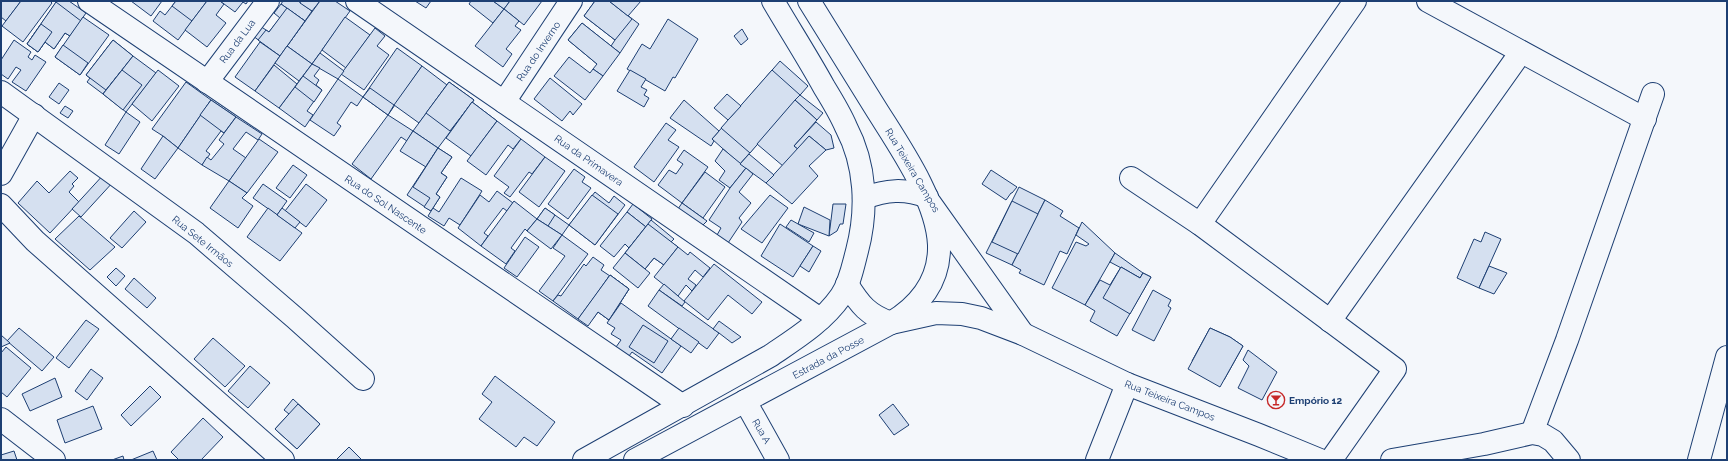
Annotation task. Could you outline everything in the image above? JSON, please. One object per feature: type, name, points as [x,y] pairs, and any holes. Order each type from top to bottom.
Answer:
[{"type":"street","name":"Rua do Sol Nascente","points":[[89,1],[683,406]]},
{"type":"street","name":"Rua da Lua","points":[[207,82],[268,1]]},
{"type":"street","name":"Rua da Primavera","points":[[357,1],[820,319]]},
{"type":"street","name":"Rua do Inverno","points":[[504,102],[571,1]]},
{"type":"street","points":[[584,460],[683,406],[770,356],[799,337],[820,319],[841,296],[848,284],[860,240],[864,198],[862,175],[856,150],[846,127],[773,1]]},
{"type":"street","name":"Rua Teixeira Campos","points":[[809,1],[905,155],[927,197],[1023,334]]},
{"type":"street","points":[[1200,224],[1355,1]]},
{"type":"street","points":[[1428,1],[1644,119]]},
{"type":"street","points":[[1330,321],[1521,52]]},
{"type":"street","name":"Rua Sete Irmãos","points":[[1,92],[196,233],[363,379]]},
{"type":"street","points":[[1532,433],[1567,340],[1653,94]]},
{"type":"street","points":[[1,174],[34,115]]},
{"type":"street","points":[[1131,178],[1200,224],[1395,369],[1331,460]]},
{"type":"street","points":[[864,198],[891,191],[904,191],[927,197]]},
{"type":"street","name":"Estrada da Posse","points":[[635,460],[908,313],[922,298],[932,280],[938,262],[939,245],[936,228],[927,197]]},
{"type":"street","points":[[1,205],[36,241],[283,460]]},
{"type":"street","points":[[848,284],[864,308],[877,319],[891,323]]},
{"type":"street","name":"Rua Teixeira Campos","points":[[891,323],[936,312],[962,314],[981,318],[1023,334],[1127,384],[1320,460]]},
{"type":"street","points":[[1698,460],[1727,357]]},
{"type":"street","points":[[1097,460],[1127,384]]},
{"type":"street","name":"Rua A","points":[[745,401],[778,460]]},
{"type":"street","points":[[1,419],[54,460]]},
{"type":"street","points":[[1392,460],[1484,444],[1532,433],[1543,435],[1553,441],[1569,460]]},
{"type":"building","points":[[1,1],[21,1],[6,21],[1,17]]},
{"type":"building","points":[[21,1],[50,1],[52,3],[23,42],[2,26]]},
{"type":"building","points":[[57,1],[69,1],[86,13],[70,36],[65,33],[54,49],[45,42],[38,52],[27,44]]},
{"type":"building","points":[[131,1],[162,1],[151,16]]},
{"type":"building","points":[[176,1],[207,1],[178,40],[153,21],[160,11],[165,15]]},
{"type":"building","points":[[176,1],[207,1],[192,21],[172,6]]},
{"type":"building","points":[[207,1],[220,1],[224,4],[216,15],[226,23],[207,47],[185,30]]},
{"type":"building","points":[[220,1],[248,1],[246,4],[243,2],[235,12]]},
{"type":"building","points":[[283,1],[298,1],[312,11],[305,21],[281,4]]},
{"type":"building","points":[[301,1],[320,1],[312,11],[300,3]]},
{"type":"building","points":[[320,1],[335,1],[350,11],[312,64],[287,46]]},
{"type":"building","points":[[415,1],[431,1],[426,8]]},
{"type":"building","points":[[471,1],[493,1],[504,9],[493,23],[469,4]]},
{"type":"building","points":[[493,1],[510,1],[504,9]]},
{"type":"building","points":[[510,1],[542,1],[524,25],[504,9]]},
{"type":"building","points":[[595,1],[609,1],[639,24],[620,53],[611,46],[615,40],[584,16]]},
{"type":"building","points":[[595,1],[609,1],[632,19],[615,40],[584,16]]},
{"type":"building","points":[[609,1],[641,1],[628,16]]},
{"type":"building","points":[[56,2],[81,21],[70,36],[65,33],[54,49],[45,42],[38,52],[27,44]]},
{"type":"building","points":[[281,4],[305,21],[280,56],[253,36],[260,26],[269,32],[280,18],[274,13]]},
{"type":"building","points":[[287,8],[305,21],[280,56],[258,40],[266,30],[269,32]]},
{"type":"building","points":[[504,9],[519,21],[515,26],[521,30],[506,49],[512,54],[503,67],[475,46]]},
{"type":"building","points":[[83,17],[109,35],[80,75],[55,57]]},
{"type":"building","points":[[345,17],[370,35],[346,68],[322,50]]},
{"type":"building","points":[[668,19],[698,39],[675,78],[673,77],[665,91],[627,69],[642,44],[650,49]]},
{"type":"building","points":[[582,23],[611,46],[597,64],[568,40]]},
{"type":"building","points":[[582,23],[620,53],[603,76],[593,69],[597,64],[568,40]]},
{"type":"building","points":[[41,24],[52,32],[38,52],[27,44]]},
{"type":"building","points":[[375,28],[385,36],[377,46],[389,55],[364,90],[341,74]]},
{"type":"building","points":[[742,29],[748,39],[741,45],[734,36]]},
{"type":"building","points":[[14,40],[31,52],[28,57],[32,60],[35,55],[46,62],[26,91],[12,82],[21,70],[16,67],[8,79],[1,74],[1,60]]},
{"type":"building","points":[[113,40],[133,56],[103,94],[87,82],[90,78],[86,75]]},
{"type":"building","points":[[113,40],[133,56],[106,90],[86,75]]},
{"type":"building","points":[[260,42],[280,56],[255,91],[235,77]]},
{"type":"building","points":[[63,45],[88,63],[80,75],[55,57]]},
{"type":"building","points":[[287,46],[312,64],[299,81],[275,63]]},
{"type":"building","points":[[397,48],[422,66],[388,115],[363,97]]},
{"type":"building","points":[[320,53],[344,71],[338,79],[312,64]]},
{"type":"building","points":[[133,56],[156,73],[126,112],[103,94]]},
{"type":"building","points":[[569,57],[590,73],[593,69],[603,76],[585,100],[554,76]]},
{"type":"building","points":[[780,61],[808,86],[740,164],[712,139]]},
{"type":"building","points":[[312,64],[320,68],[314,76],[319,80],[316,85],[322,90],[307,111],[313,115],[305,127],[279,108]]},
{"type":"building","points":[[274,65],[297,84],[279,108],[255,91]]},
{"type":"building","points":[[422,66],[447,85],[419,123],[394,105]]},
{"type":"building","points":[[122,70],[142,85],[123,110],[103,94]]},
{"type":"building","points":[[158,70],[179,86],[152,121],[132,104]]},
{"type":"building","points":[[630,70],[646,79],[641,87],[647,90],[644,95],[649,98],[644,107],[617,91]]},
{"type":"building","points":[[772,70],[800,95],[750,153],[721,128]]},
{"type":"building","points":[[303,76],[322,90],[314,102],[295,87]]},
{"type":"building","points":[[550,78],[582,104],[573,115],[570,111],[562,121],[534,99]]},
{"type":"building","points":[[338,79],[363,97],[357,106],[351,102],[337,123],[341,126],[334,136],[310,120]]},
{"type":"building","points":[[186,82],[211,100],[178,148],[152,129]]},
{"type":"building","points":[[449,82],[474,100],[438,148],[413,131]]},
{"type":"building","points":[[449,82],[474,100],[450,131],[426,113]]},
{"type":"building","points":[[59,83],[69,90],[59,104],[49,97]]},
{"type":"building","points":[[370,88],[394,105],[388,115],[363,97]]},
{"type":"building","points":[[727,94],[741,106],[728,120],[714,108]]},
{"type":"building","points":[[800,95],[823,113],[817,120],[795,100]]},
{"type":"building","points":[[211,100],[236,117],[224,133],[221,131],[206,151],[210,154],[202,165],[178,148]]},
{"type":"building","points":[[211,100],[236,117],[224,133],[200,115]]},
{"type":"building","points":[[684,100],[719,131],[712,139],[714,141],[711,146],[670,118]]},
{"type":"building","points":[[795,100],[817,120],[794,146],[798,149],[783,166],[757,144]]},
{"type":"building","points":[[472,102],[497,121],[478,146],[453,128]]},
{"type":"building","points":[[472,102],[497,121],[471,156],[446,138]]},
{"type":"building","points":[[65,106],[73,111],[68,118],[60,113]]},
{"type":"building","points":[[126,112],[140,122],[119,154],[105,145]]},
{"type":"building","points":[[388,115],[413,131],[407,141],[401,137],[371,179],[352,164]]},
{"type":"building","points":[[236,117],[262,134],[258,140],[246,132],[233,149],[246,158],[229,181],[202,165],[207,157],[211,160],[224,144],[219,140]]},
{"type":"building","points":[[497,121],[521,139],[513,149],[508,145],[486,175],[467,161]]},
{"type":"building","points":[[816,122],[831,135],[834,148],[826,150],[809,136],[798,149],[794,146]]},
{"type":"building","points":[[666,123],[676,130],[668,140],[679,147],[654,182],[634,167]]},
{"type":"building","points":[[413,131],[438,148],[426,167],[400,151]]},
{"type":"building","points":[[163,136],[178,148],[155,179],[141,169]]},
{"type":"building","points":[[809,136],[826,150],[809,166],[818,176],[792,204],[766,183]]},
{"type":"building","points":[[259,139],[278,152],[247,193],[229,181]]},
{"type":"building","points":[[521,139],[545,157],[532,174],[529,172],[510,197],[504,193],[509,187],[494,176]]},
{"type":"building","points":[[438,148],[452,157],[441,173],[447,177],[436,194],[440,197],[431,211],[407,195]]},
{"type":"building","points":[[438,148],[452,157],[441,173],[447,177],[436,194],[440,197],[431,211],[424,207],[430,198],[413,187]]},
{"type":"building","points":[[723,149],[746,168],[730,188],[719,180],[725,171],[715,161]]},
{"type":"building","points":[[684,150],[708,167],[682,203],[658,185],[669,170],[676,174],[683,164],[677,160]]},
{"type":"building","points":[[749,154],[774,175],[766,183],[740,164]]},
{"type":"building","points":[[545,157],[565,171],[539,207],[519,192]]},
{"type":"building","points":[[293,165],[307,175],[290,198],[276,188]]},
{"type":"building","points":[[746,168],[753,174],[739,192],[751,203],[739,218],[742,222],[728,243],[717,235],[721,228],[709,220],[730,188]]},
{"type":"building","points":[[574,169],[585,177],[582,182],[591,188],[568,219],[548,204]]},
{"type":"building","points":[[991,170],[1017,187],[1006,200],[982,184]]},
{"type":"building","points":[[70,171],[78,178],[72,184],[74,186],[69,192],[79,202],[50,233],[18,203],[37,181],[49,193]]},
{"type":"building","points":[[705,172],[725,187],[703,218],[682,203]]},
{"type":"building","points":[[105,173],[114,181],[81,217],[72,209]]},
{"type":"building","points":[[461,178],[482,191],[460,225],[449,218],[444,226],[428,216],[433,208],[439,212]]},
{"type":"building","points":[[229,181],[247,193],[242,198],[253,206],[238,228],[210,208]]},
{"type":"building","points":[[263,184],[287,201],[277,215],[253,198]]},
{"type":"building","points":[[306,184],[327,200],[306,227],[285,211]]},
{"type":"building","points":[[1019,187],[1045,200],[1012,265],[986,253]]},
{"type":"building","points":[[497,191],[513,203],[507,211],[503,208],[484,233],[488,236],[481,246],[458,228],[480,195],[489,202]]},
{"type":"building","points":[[595,192],[609,203],[614,196],[625,205],[595,245],[569,225]]},
{"type":"building","points":[[592,195],[618,214],[595,245],[569,225]]},
{"type":"building","points":[[770,195],[788,208],[762,243],[741,229]]},
{"type":"building","points":[[1045,200],[1063,211],[1060,216],[1079,228],[1067,254],[1060,251],[1044,285],[1019,273],[1021,270],[1012,265]]},
{"type":"building","points":[[514,201],[537,219],[527,231],[525,229],[511,248],[515,251],[506,264],[481,246]]},
{"type":"building","points":[[1012,201],[1038,214],[1018,254],[992,242]]},
{"type":"building","points":[[682,203],[707,221],[702,226],[678,209]]},
{"type":"building","points":[[633,204],[652,219],[646,227],[627,212]]},
{"type":"building","points":[[833,204],[846,204],[843,224],[840,224],[837,231],[829,236]]},
{"type":"building","points":[[804,207],[830,220],[829,236],[798,224]]},
{"type":"building","points":[[268,208],[302,233],[280,261],[247,237]]},
{"type":"building","points":[[282,208],[300,222],[295,228],[277,215]]},
{"type":"building","points":[[545,208],[569,225],[562,235],[537,219]]},
{"type":"building","points":[[545,208],[555,215],[548,226],[537,219]]},
{"type":"building","points":[[134,211],[146,222],[122,248],[110,238]]},
{"type":"building","points":[[627,212],[646,227],[629,248],[625,244],[614,257],[600,246]]},
{"type":"building","points":[[79,216],[115,247],[90,270],[55,239]]},
{"type":"building","points":[[537,219],[562,235],[551,249],[527,231]]},
{"type":"building","points":[[651,220],[674,239],[671,242],[678,247],[664,265],[654,258],[645,269],[625,253]]},
{"type":"building","points":[[791,220],[814,233],[809,242],[786,227]]},
{"type":"building","points":[[1082,222],[1115,253],[1085,305],[1052,288],[1076,242],[1086,246],[1089,244],[1076,235]]},
{"type":"building","points":[[648,224],[678,247],[664,265],[654,258],[645,269],[625,253]]},
{"type":"building","points":[[780,224],[813,246],[793,277],[761,256]]},
{"type":"building","points":[[1485,232],[1501,239],[1479,288],[1457,278],[1474,239],[1481,242]]},
{"type":"building","points":[[562,235],[588,254],[553,301],[539,291],[565,256],[553,248]]},
{"type":"building","points":[[525,237],[539,247],[517,277],[504,268]]},
{"type":"building","points":[[813,246],[821,251],[809,272],[800,266]]},
{"type":"building","points":[[678,247],[688,255],[690,252],[710,268],[703,277],[695,270],[688,279],[696,285],[692,291],[686,285],[678,296],[654,277]]},
{"type":"building","points":[[625,253],[650,273],[638,288],[613,268]]},
{"type":"building","points":[[1115,253],[1143,273],[1140,278],[1110,262]]},
{"type":"building","points":[[593,257],[604,265],[601,270],[610,276],[578,319],[553,301],[558,295],[561,296],[584,264],[586,266]]},
{"type":"building","points":[[714,264],[762,302],[752,314],[728,295],[708,320],[684,301]]},
{"type":"building","points":[[1489,266],[1507,273],[1494,294],[1479,288]]},
{"type":"building","points":[[1121,267],[1140,278],[1143,273],[1151,277],[1117,336],[1090,321],[1095,311],[1085,305],[1100,280],[1110,285]]},
{"type":"building","points":[[1121,267],[1140,278],[1143,273],[1151,277],[1130,314],[1103,298]]},
{"type":"building","points":[[116,268],[125,276],[116,286],[107,277]]},
{"type":"building","points":[[610,275],[629,289],[609,320],[593,308],[603,294],[599,291]]},
{"type":"building","points":[[610,275],[629,289],[609,320],[598,312],[592,320],[583,313]]},
{"type":"building","points":[[610,275],[629,289],[609,320],[598,312],[588,326],[578,319]]},
{"type":"building","points":[[134,278],[156,298],[147,308],[125,289]]},
{"type":"building","points":[[664,284],[685,302],[682,306],[659,290]]},
{"type":"building","points":[[659,290],[719,333],[707,349],[648,306]]},
{"type":"building","points":[[1153,290],[1171,300],[1168,306],[1171,308],[1154,341],[1132,330]]},
{"type":"building","points":[[621,303],[681,346],[662,373],[632,352],[629,356],[616,347],[621,340],[611,334],[615,328],[607,323]]},
{"type":"building","points":[[86,320],[99,329],[69,368],[56,358]]},
{"type":"building","points":[[719,321],[741,337],[732,343],[713,329]]},
{"type":"building","points":[[643,325],[668,341],[654,363],[629,347]]},
{"type":"building","points":[[19,328],[54,357],[42,371],[7,341]]},
{"type":"building","points":[[679,328],[699,342],[691,353],[671,339]]},
{"type":"building","points":[[1210,328],[1230,337],[1243,346],[1224,380],[1192,361]]},
{"type":"building","points":[[1210,328],[1230,337],[1243,346],[1220,387],[1188,369]]},
{"type":"building","points":[[1,335],[10,343],[1,347]]},
{"type":"building","points":[[213,338],[245,366],[225,387],[194,359]]},
{"type":"building","points":[[6,347],[31,368],[7,397],[1,392],[1,353]]},
{"type":"building","points":[[1248,350],[1277,372],[1262,400],[1238,388],[1249,366],[1243,360]]},
{"type":"building","points":[[250,366],[270,383],[248,408],[228,391]]},
{"type":"building","points":[[91,369],[103,378],[87,400],[75,391]]},
{"type":"building","points":[[495,376],[555,422],[537,446],[524,437],[516,447],[479,419],[492,402],[482,394]]},
{"type":"building","points":[[55,378],[62,397],[30,411],[22,394]]},
{"type":"building","points":[[150,386],[161,397],[131,426],[121,415]]},
{"type":"building","points":[[293,399],[320,424],[297,449],[275,429],[289,414],[284,410]]},
{"type":"building","points":[[298,404],[320,424],[297,449],[275,429]]},
{"type":"building","points":[[893,404],[909,425],[894,435],[879,415]]},
{"type":"building","points":[[93,406],[102,429],[65,443],[57,420]]},
{"type":"building","points":[[203,418],[223,437],[201,460],[179,460],[171,452]]},
{"type":"building","points":[[349,447],[362,460],[336,460]]},
{"type":"building","points":[[14,451],[17,460],[1,460],[1,455]]},
{"type":"building","points":[[153,451],[157,460],[131,460]]},
{"type":"building","points":[[123,456],[124,460],[112,460]]},
{"type":"place","name":"Empório 12","points":[[1276,400]]}]
